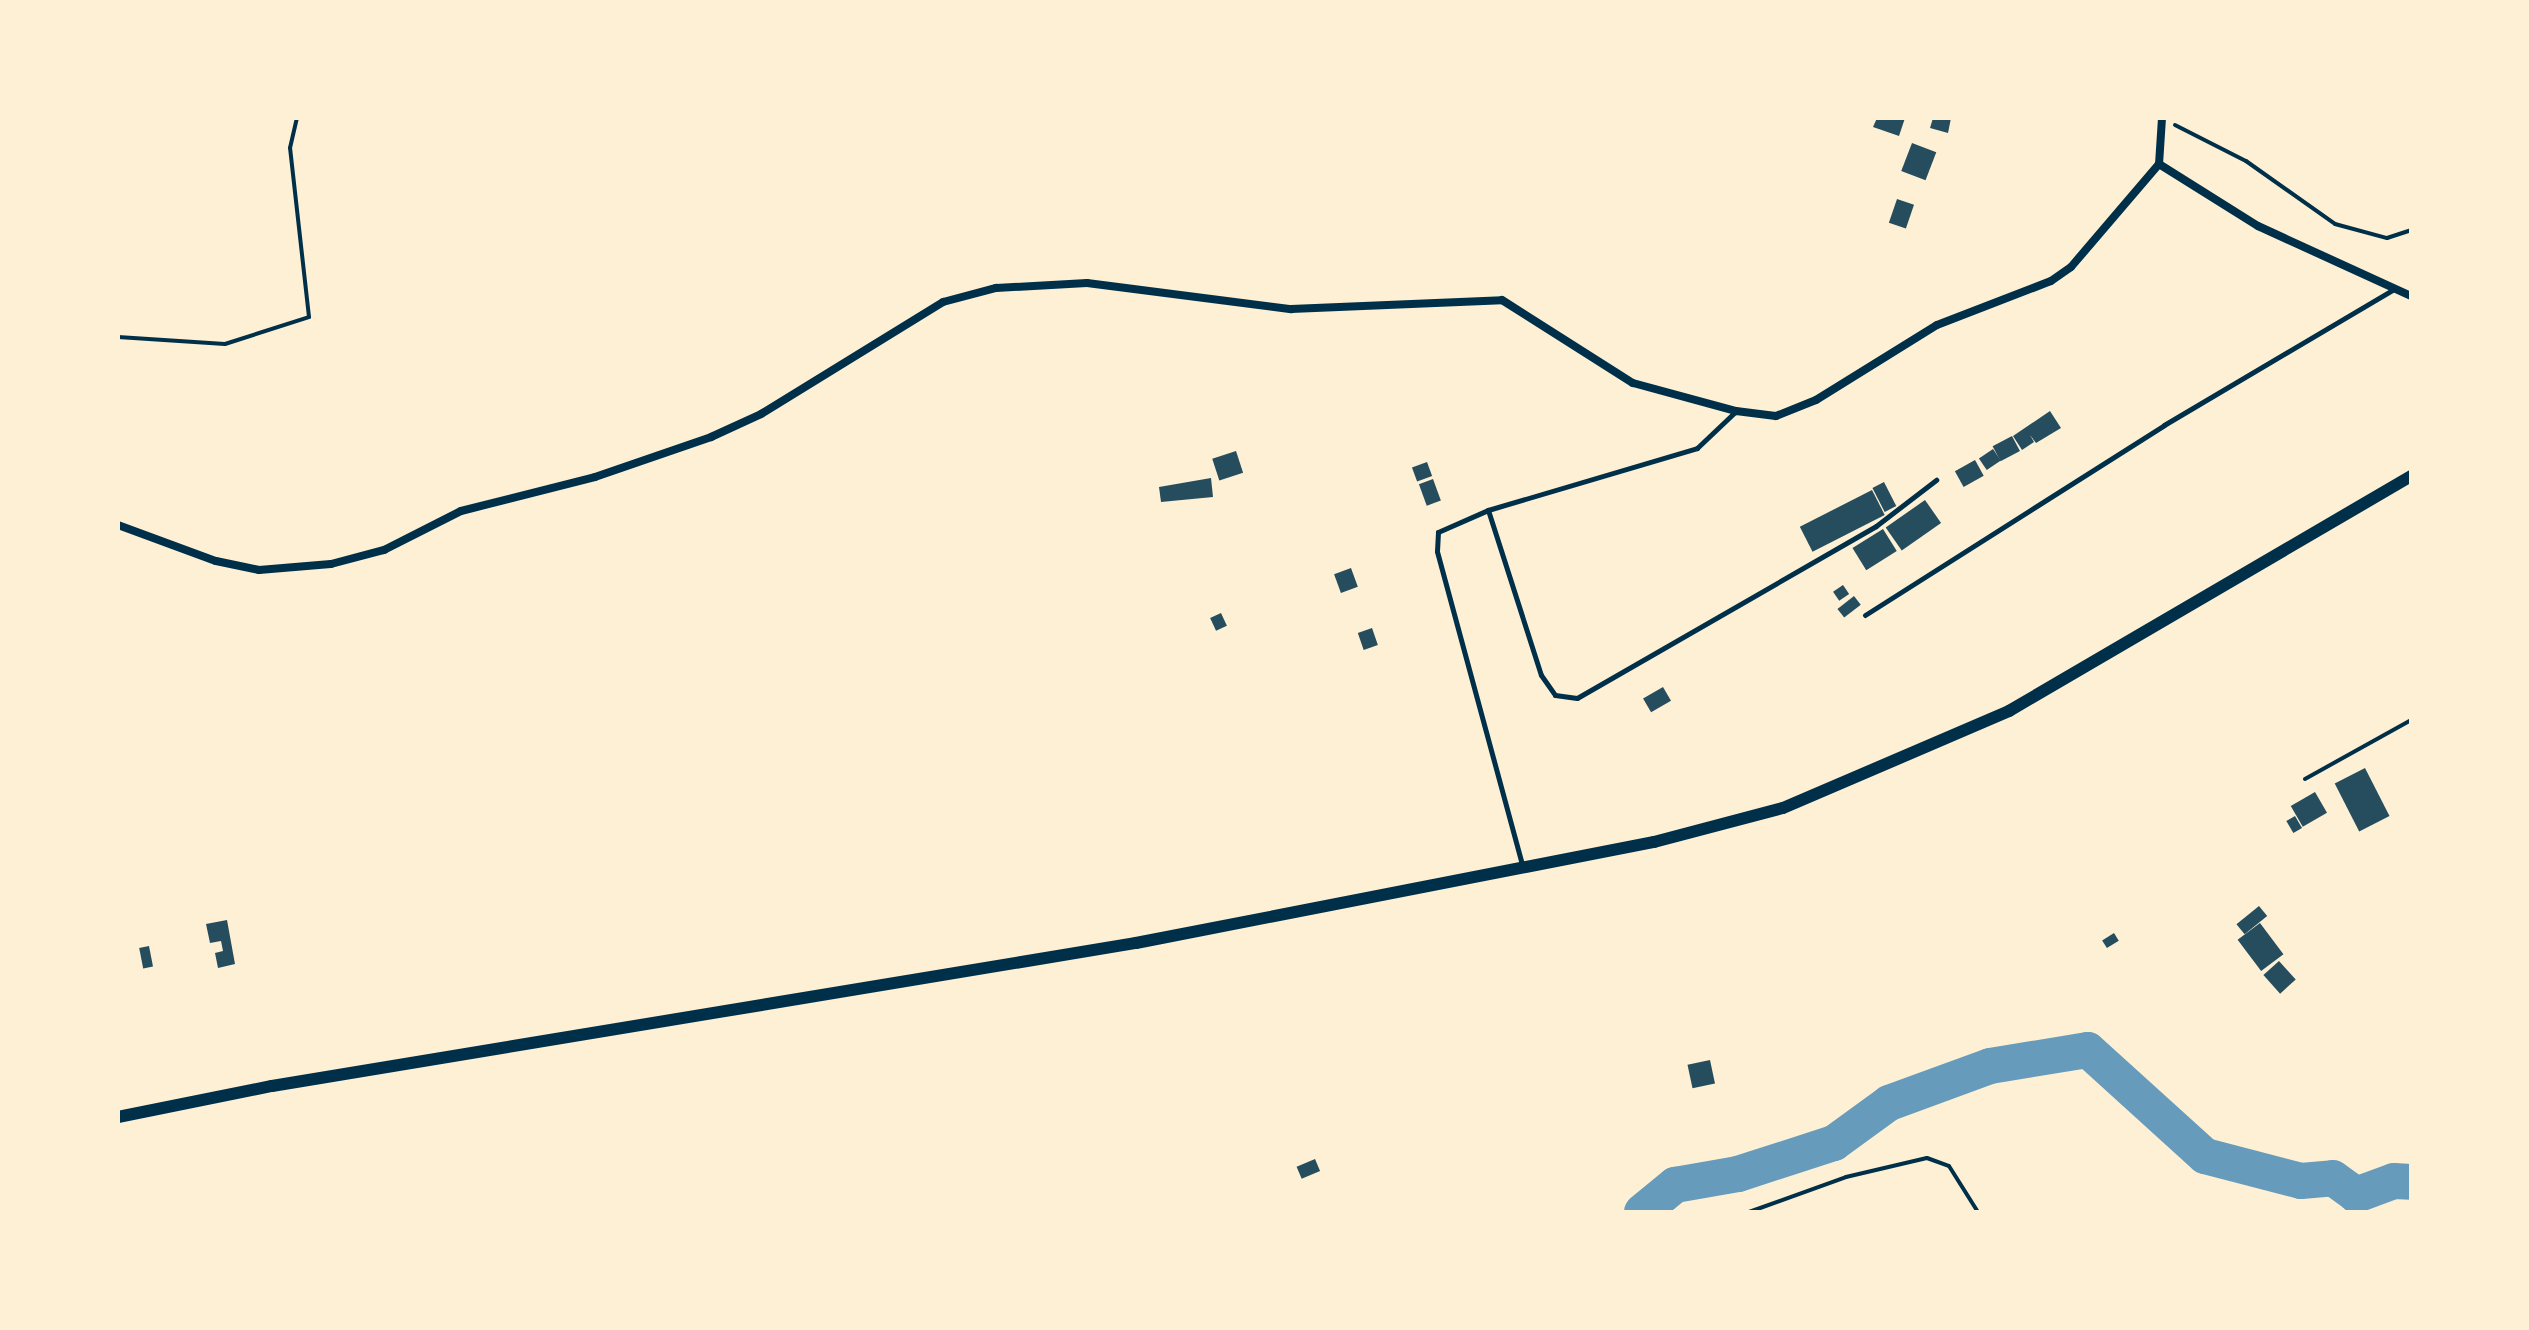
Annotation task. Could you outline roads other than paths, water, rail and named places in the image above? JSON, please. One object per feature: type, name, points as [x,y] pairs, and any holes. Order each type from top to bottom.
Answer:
[{"type":"street","points":[[118,525],[216,561],[259,570],[331,564],[384,550],[461,511],[595,477],[711,437],[761,414],[943,302],[996,288],[1087,283],[1291,309],[1502,300],[1633,383],[1736,411],[1776,416],[1798,411],[1937,325],[2051,281],[2081,257],[2159,164],[2165,118]]},
{"type":"street","points":[[2159,164],[2258,226],[2411,296]]},
{"type":"street","points":[[118,1117],[287,1083],[1136,943],[1524,869],[1783,808],[2009,711],[2411,476]]},
{"type":"lane","points":[[1865,615],[2164,425],[2395,289]]},
{"type":"lane","points":[[1524,869],[1434,539],[1438,532],[1488,510],[1697,448],[1736,411]]},
{"type":"lane","points":[[1488,510],[1541,675],[1555,695],[1577,698],[1876,526],[1936,480]]},
{"type":"waterway","points":[[1642,1212],[1675,1185],[1738,1174],[1834,1143],[1889,1103],[1990,1066],[2088,1050],[2205,1156],[2301,1181],[2333,1178],[2356,1195],[2394,1181],[2411,1182]]}]
